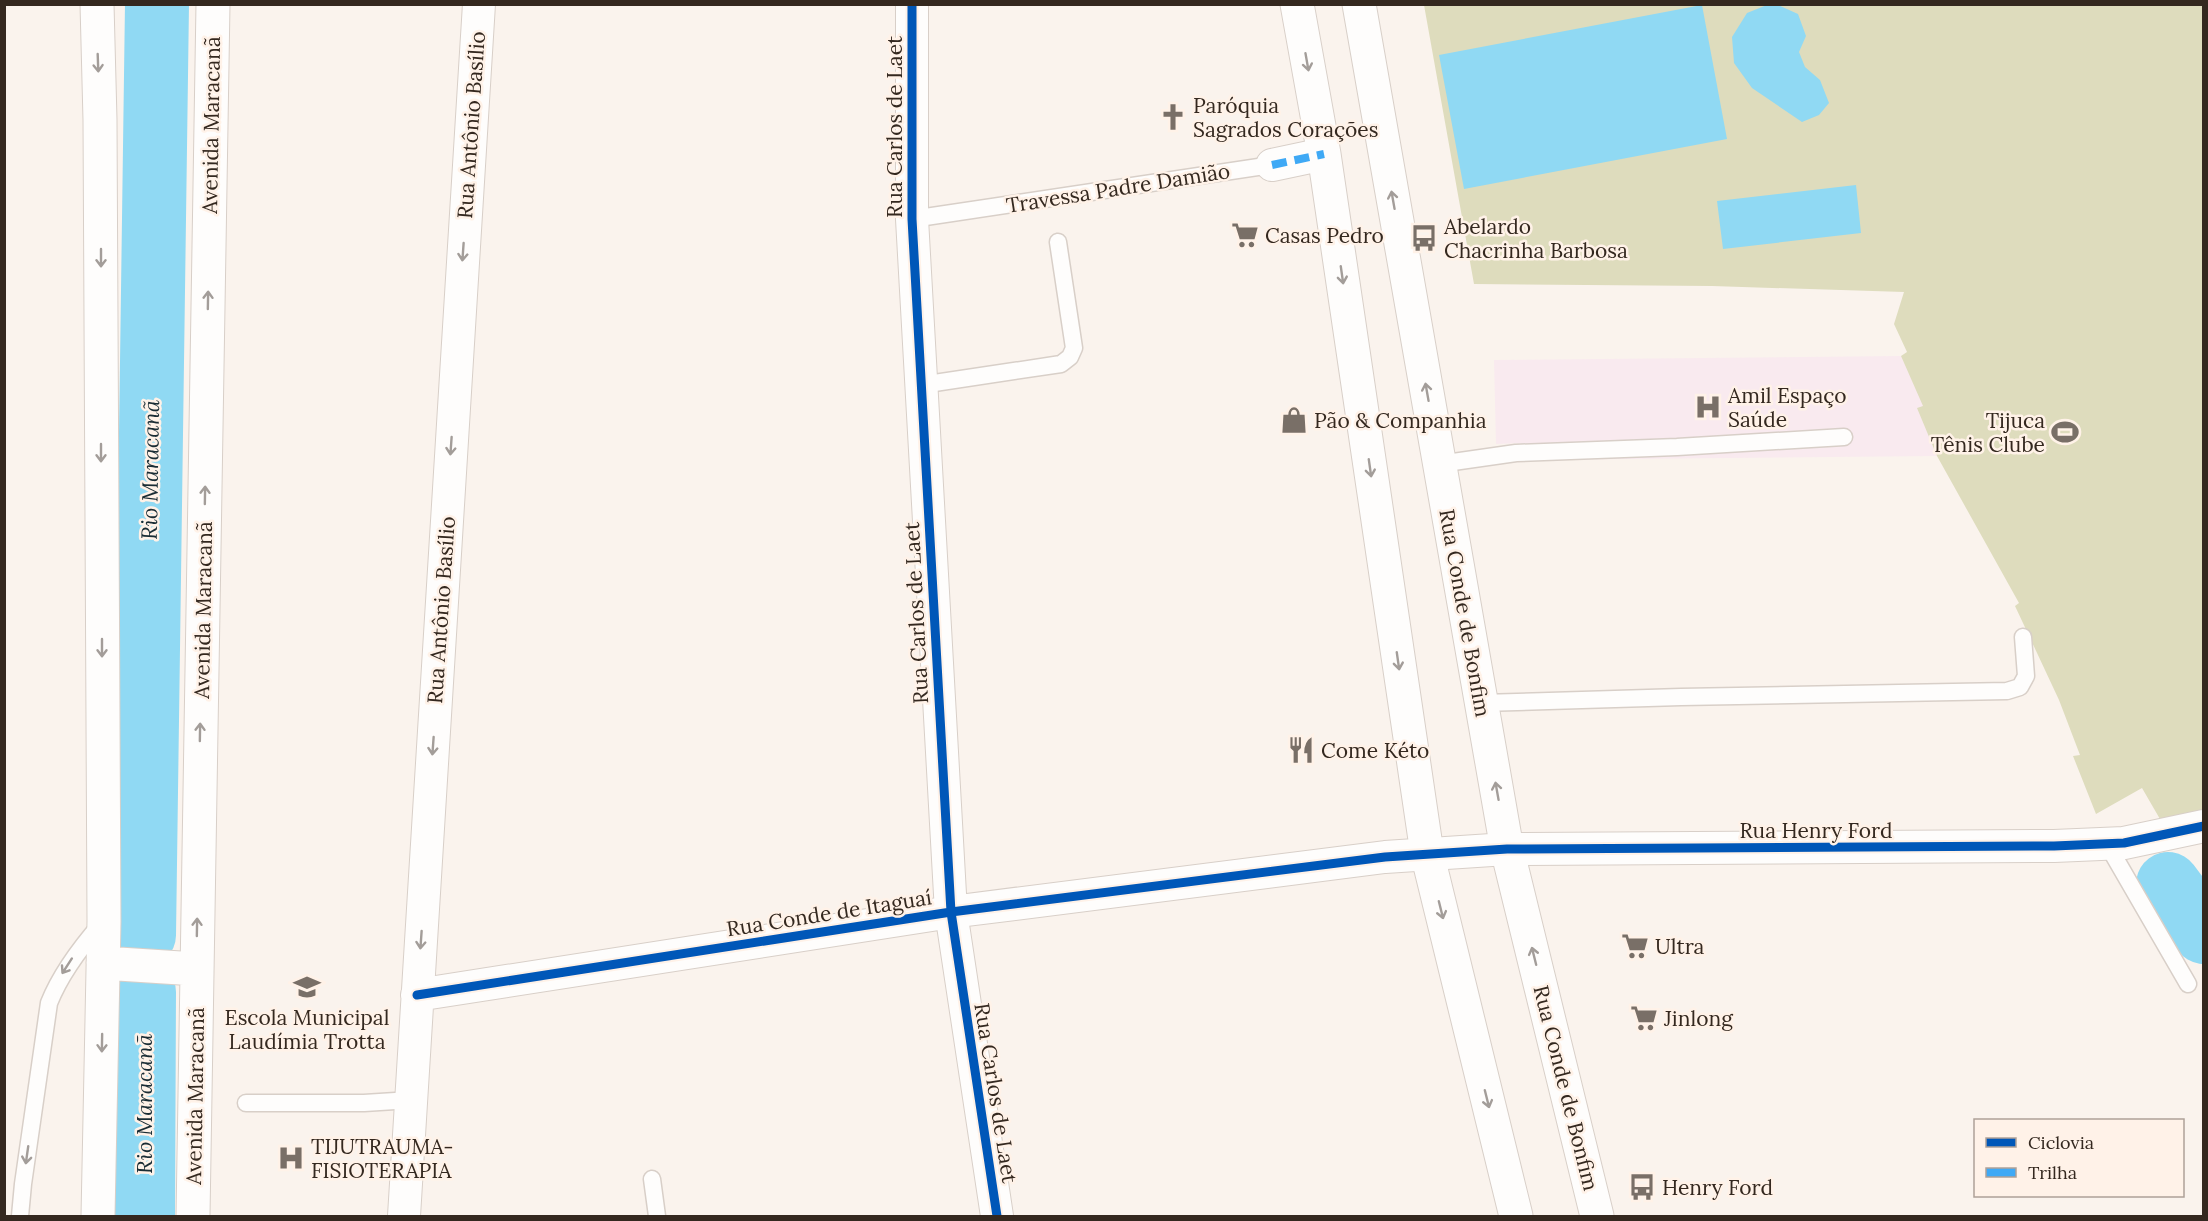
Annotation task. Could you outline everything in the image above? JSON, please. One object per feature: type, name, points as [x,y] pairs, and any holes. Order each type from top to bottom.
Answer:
[{"type":"main road","points":[[97,4],[100,132],[104,921],[117,964],[98,1216]]},
{"type":"main road","name":"Avenida Maracanã","points":[[193,1216],[185,968],[213,4]]},
{"type":"main road","points":[[1297,4],[1324,154],[1427,853],[1516,1216]]},
{"type":"main road","name":"Rua Conde de Bonfim","points":[[1359,4],[1507,849],[1597,1216]]},
{"type":"main road","points":[[117,964],[185,968]]},
{"type":"street","name":"Rua Antônio Basílio","points":[[404,1216],[479,4]]},
{"type":"street","name":"Rua Carlos de Laet","points":[[912,4],[912,219],[951,912],[997,1216]]},
{"type":"street","name":"Travessa Padre Damião","points":[[1272,165],[1324,154]]},
{"type":"street","name":"Rua Henry Ford","points":[[1427,853],[1507,849],[2107,844],[2124,843],[2204,826]]},
{"type":"street","name":"Rua Conde de Itaguaí","points":[[417,995],[951,912],[1427,853]]},
{"type":"lane","name":"Travessa Padre Damião","points":[[912,219],[1272,165]]},
{"type":"lane","points":[[921,385],[1061,364],[1070,357],[1074,348],[1058,243]]},
{"type":"lane","points":[[1438,464],[1516,453],[1677,447],[1844,437]]},
{"type":"lane","points":[[1481,703],[1715,696],[2007,692],[2020,687],[2026,676],[2022,637]]},
{"type":"lane","points":[[2107,844],[2188,984]]},
{"type":"lane","points":[[20,1216],[49,1003],[56,983],[73,958],[104,921]]},
{"type":"lane","points":[[246,1103],[364,1103],[411,1100]]},
{"type":"lane","points":[[652,1179],[657,1216]]},
{"type":"shaded area","name":"Tijuca Tênis Clube","points":[[1424,5],[2203,5],[2203,811],[2164,826],[2142,788],[2096,814],[2073,756],[2080,755],[2059,700],[2015,606],[2019,603],[1937,456],[1917,408],[1923,406],[1901,356],[1907,352],[1894,324],[1904,292],[1712,286],[1474,284]]},
{"type":"shaded area","name":"Amil Espaço Saúde","points":[[1901,356],[1924,406],[1918,409],[1937,456],[1521,460],[1521,443],[1496,444],[1494,360]]},
{"type":"water","points":[[1702,5],[1727,139],[1464,189],[1439,55]]},
{"type":"water","points":[[1767,5],[1778,5],[1798,14],[1806,36],[1799,52],[1805,67],[1820,80],[1829,103],[1819,115],[1802,122],[1752,88],[1734,63],[1732,37],[1747,13]]},
{"type":"water","points":[[1856,185],[1861,233],[1723,249],[1717,201]]},
{"type":"waterway","name":"Rio Maracanã","points":[[144,935],[157,4]]},
{"type":"waterway","points":[[2168,884],[2204,932]]},
{"type":"waterway","name":"Rio Maracanã","points":[[143,1216],[144,992]]},
{"type":"marked path","points":[[1272,165],[1324,154]]},
{"type":"cycle path","points":[[912,4],[912,219],[951,912],[997,1216]]},
{"type":"cycle path","points":[[417,995],[951,912],[1385,857],[1507,849],[2054,846],[2124,843],[2204,826]]},
{"type":"place","name":"Paróquia Sagrados Corações","points":[[1173,117]]},
{"type":"place","name":"Casas Pedro","points":[[1245,235]]},
{"type":"place","name":"Abelardo Chacrinha Barbosa","points":[[1424,238]]},
{"type":"place","name":"Amil Espaço Saúde","points":[[1708,407]]},
{"type":"place","name":"Pão & Companhia","points":[[1294,420]]},
{"type":"place","name":"Tijuca Tênis Clube","points":[[2065,432]]},
{"type":"place","name":"Come Kéto","points":[[1301,750]]},
{"type":"place","name":"Ultra","points":[[1635,946]]},
{"type":"place","name":"Escola Municipal Laudímia Trotta","points":[[307,987]]},
{"type":"place","name":"Jinlong","points":[[1644,1018]]},
{"type":"place","name":"TIJUTRAUMA- FISIOTERAPIA","points":[[291,1158]]},
{"type":"place","name":"Henry Ford","points":[[1642,1187]]}]
